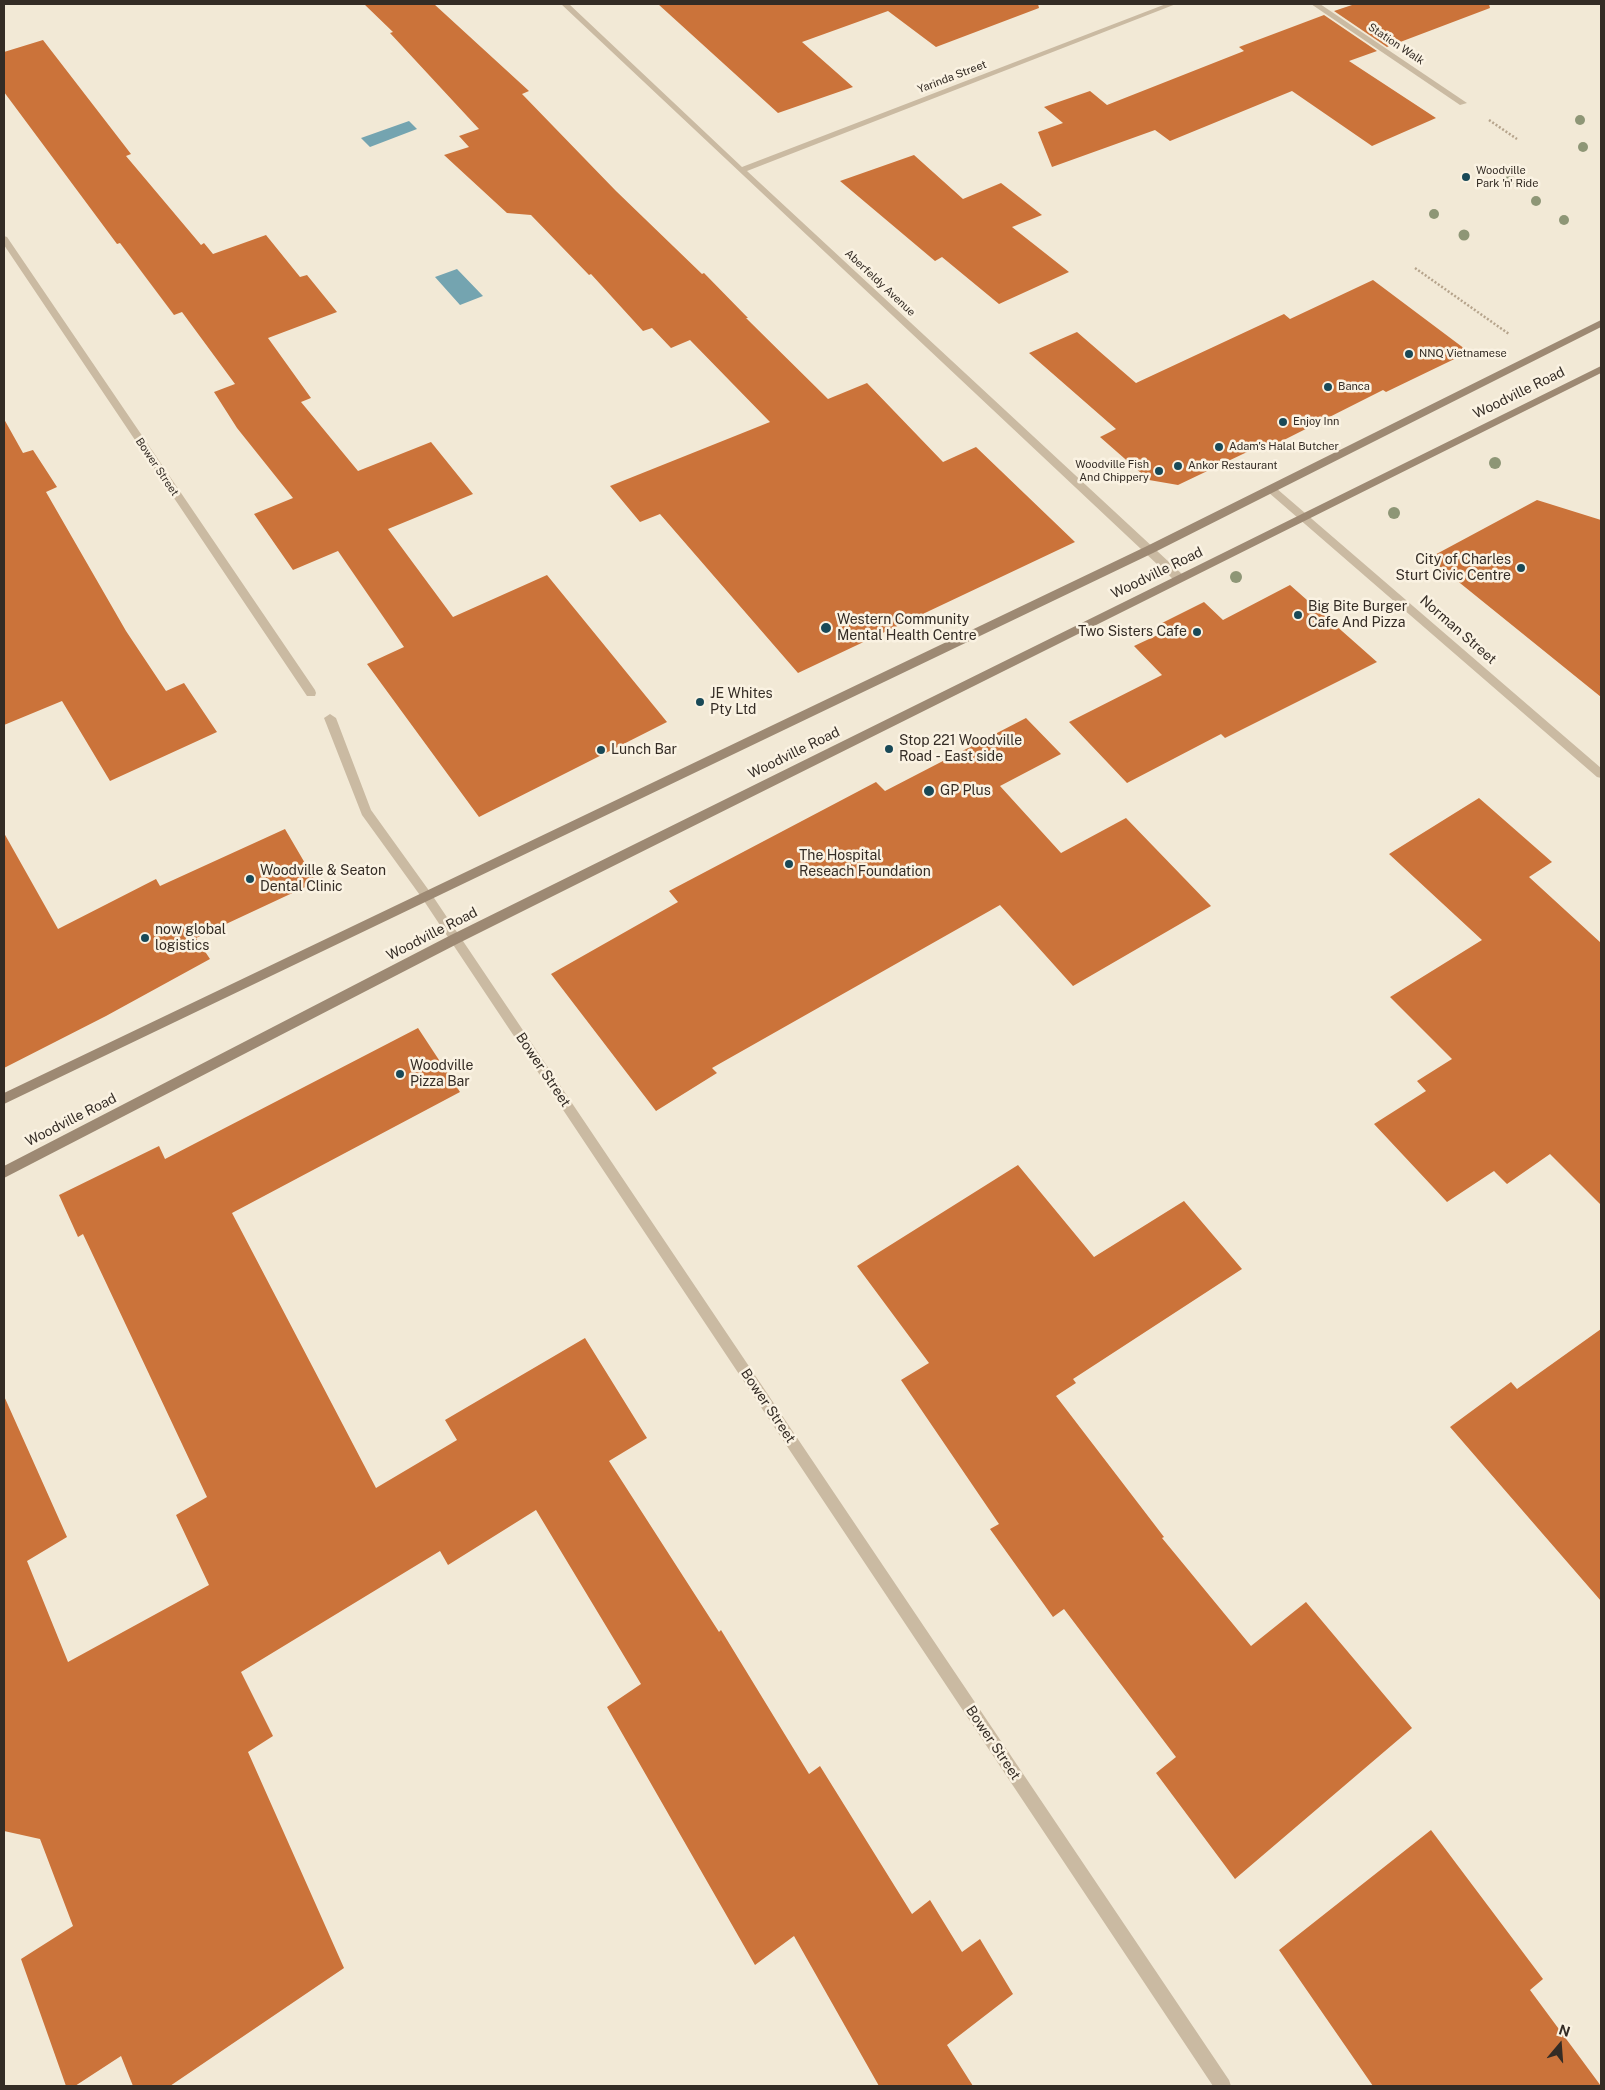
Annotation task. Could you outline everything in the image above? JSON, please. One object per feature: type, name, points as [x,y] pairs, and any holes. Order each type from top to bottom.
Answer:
[{"type":"main road","name":"Woodville Road","points":[[4,1099],[1149,550],[1272,490],[1601,323]]},
{"type":"main road","name":"Woodville Road","points":[[4,1172],[455,939],[1601,369]]},
{"type":"street","name":"Aberfeldy Avenue","points":[[565,4],[1179,578]]},
{"type":"street","name":"Yarinda Street","points":[[741,170],[1172,4]]},
{"type":"street","name":"Station Walk","points":[[1316,4],[1463,103]]},
{"type":"street","name":"Bower Street","points":[[4,239],[311,694]]},
{"type":"street","name":"Norman Street","points":[[1272,490],[1601,774]]},
{"type":"street","name":"Bower Street","points":[[330,718],[366,812],[426,895],[1223,2086]]},
{"type":"path","points":[[1415,268],[1509,334]]},
{"type":"water","points":[[409,121],[417,129],[370,147],[361,138]]},
{"type":"water","points":[[457,269],[483,296],[460,305],[435,277]]},
{"type":"building","points":[[364,4],[434,4],[529,91],[522,94],[616,191],[702,274],[704,273],[748,318],[746,318],[828,399],[867,383],[943,462],[976,447],[1075,542],[798,673],[660,514],[640,522],[610,486],[770,422],[690,340],[671,348],[652,328],[643,331],[591,274],[589,275],[531,215],[507,213],[444,155],[469,147],[459,136],[479,129],[390,33],[393,32]]},
{"type":"building","points":[[658,4],[1038,4],[1039,8],[936,47],[888,11],[802,42],[853,87],[778,113]]},
{"type":"building","points":[[1355,4],[1489,4],[1490,8],[1387,47],[1334,11]]},
{"type":"building","points":[[1324,15],[1377,51],[1349,61],[1436,118],[1372,146],[1292,91],[1170,141],[1155,130],[1052,167],[1038,132],[1063,123],[1044,107],[1090,91],[1107,105],[1244,51],[1239,47]]},
{"type":"building","points":[[43,40],[131,154],[126,156],[201,245],[204,243],[213,254],[266,235],[300,277],[307,275],[337,312],[268,338],[311,398],[301,402],[358,471],[431,442],[473,494],[388,529],[453,617],[547,575],[667,722],[479,817],[367,664],[404,647],[338,551],[293,570],[254,514],[293,498],[237,428],[214,392],[235,384],[182,312],[174,315],[120,243],[117,244],[4,92],[4,52]]},
{"type":"building","points":[[914,155],[963,199],[1001,183],[1042,215],[1012,227],[1069,272],[999,304],[942,257],[935,261],[840,181]]},
{"type":"building","points":[[1373,280],[1469,352],[1386,392],[1383,390],[1272,446],[1268,442],[1178,485],[1149,480],[1100,437],[1116,429],[1029,353],[1077,332],[1136,383],[1284,314],[1290,319]]},
{"type":"building","points":[[4,419],[23,453],[33,450],[57,487],[46,492],[126,631],[166,691],[184,683],[217,732],[110,781],[62,701],[4,725]]},
{"type":"building","name":"City of Charles Sturt Civic Centre","points":[[1537,500],[1601,520],[1601,697],[1429,558]]},
{"type":"building","points":[[1290,585],[1377,662],[1225,738],[1221,734],[1127,783],[1069,722],[1162,675],[1134,646],[1164,632],[1158,625],[1204,602],[1223,620]]},
{"type":"building","points":[[1026,718],[1061,754],[1000,786],[1061,853],[1126,818],[1211,906],[1073,986],[1000,905],[712,1068],[717,1073],[656,1111],[551,974],[678,902],[669,891],[876,782],[885,791]]},
{"type":"building","points":[[1479,798],[1552,862],[1529,877],[1601,943],[1601,1205],[1550,1154],[1507,1184],[1494,1171],[1447,1202],[1374,1124],[1426,1091],[1417,1081],[1452,1059],[1390,997],[1482,940],[1389,854]]},
{"type":"building","points":[[285,829],[316,882],[196,938],[210,959],[106,1016],[4,1068],[4,833],[58,929],[156,879],[160,886]]},
{"type":"building","points":[[418,1028],[460,1092],[232,1213],[376,1488],[457,1440],[445,1420],[585,1338],[647,1438],[609,1461],[719,1632],[721,1630],[809,1774],[820,1766],[912,1914],[930,1900],[962,1952],[980,1939],[1013,1994],[947,2045],[973,2086],[879,2086],[794,1936],[755,1965],[607,1707],[641,1684],[536,1510],[448,1565],[440,1551],[241,1672],[273,1736],[248,1752],[344,1968],[170,2086],[133,2086],[121,2056],[75,2086],[66,2086],[21,1959],[73,1926],[40,1839],[4,1831],[4,1396],[67,1537],[27,1561],[68,1662],[209,1585],[176,1515],[207,1497],[83,1234],[78,1237],[59,1195],[159,1146],[165,1159]]},
{"type":"building","points":[[1018,1165],[1094,1257],[1184,1201],[1242,1269],[1073,1379],[1076,1383],[1056,1396],[1164,1537],[1162,1538],[1251,1646],[1306,1602],[1412,1728],[1235,1879],[1156,1773],[1176,1757],[1064,1609],[1053,1617],[990,1529],[999,1524],[901,1380],[929,1363],[857,1266]]},
{"type":"building","points":[[1601,1329],[1601,1601],[1450,1427],[1511,1382],[1517,1389]]},
{"type":"building","points":[[1431,1830],[1543,1979],[1530,1990],[1601,2086],[1373,2086],[1279,1950]]},
{"type":"place","name":"Woodville Park 'n' Ride","points":[[1466,177]]},
{"type":"place","name":"NNQ Vietnamese","points":[[1409,354]]},
{"type":"place","name":"Banca","points":[[1328,387]]},
{"type":"place","name":"Enjoy Inn","points":[[1283,422]]},
{"type":"place","name":"Adam's Halal Butcher","points":[[1219,447]]},
{"type":"place","name":"Ankor Restaurant","points":[[1178,466]]},
{"type":"place","name":"Woodville Fish And Chippery","points":[[1159,471]]},
{"type":"place","name":"City of Charles Sturt Civic Centre","points":[[1521,568]]},
{"type":"place","name":"Big Bite Burger Cafe And Pizza","points":[[1298,615]]},
{"type":"place","name":"Western Community Mental Health Centre","points":[[826,628]]},
{"type":"place","name":"Two Sisters Cafe","points":[[1197,632]]},
{"type":"place","name":"JE Whites Pty Ltd","points":[[700,702]]},
{"type":"place","name":"Stop 221 Woodville Road - East side","points":[[889,749]]},
{"type":"place","name":"Lunch Bar","points":[[601,750]]},
{"type":"place","name":"GP Plus","points":[[929,791]]},
{"type":"place","name":"The Hospital Reseach Foundation","points":[[789,864]]},
{"type":"place","name":"Woodville & Seaton Dental Clinic","points":[[250,879]]},
{"type":"place","name":"now global logistics","points":[[145,938]]},
{"type":"place","name":"Woodville Pizza Bar","points":[[400,1074]]}]
